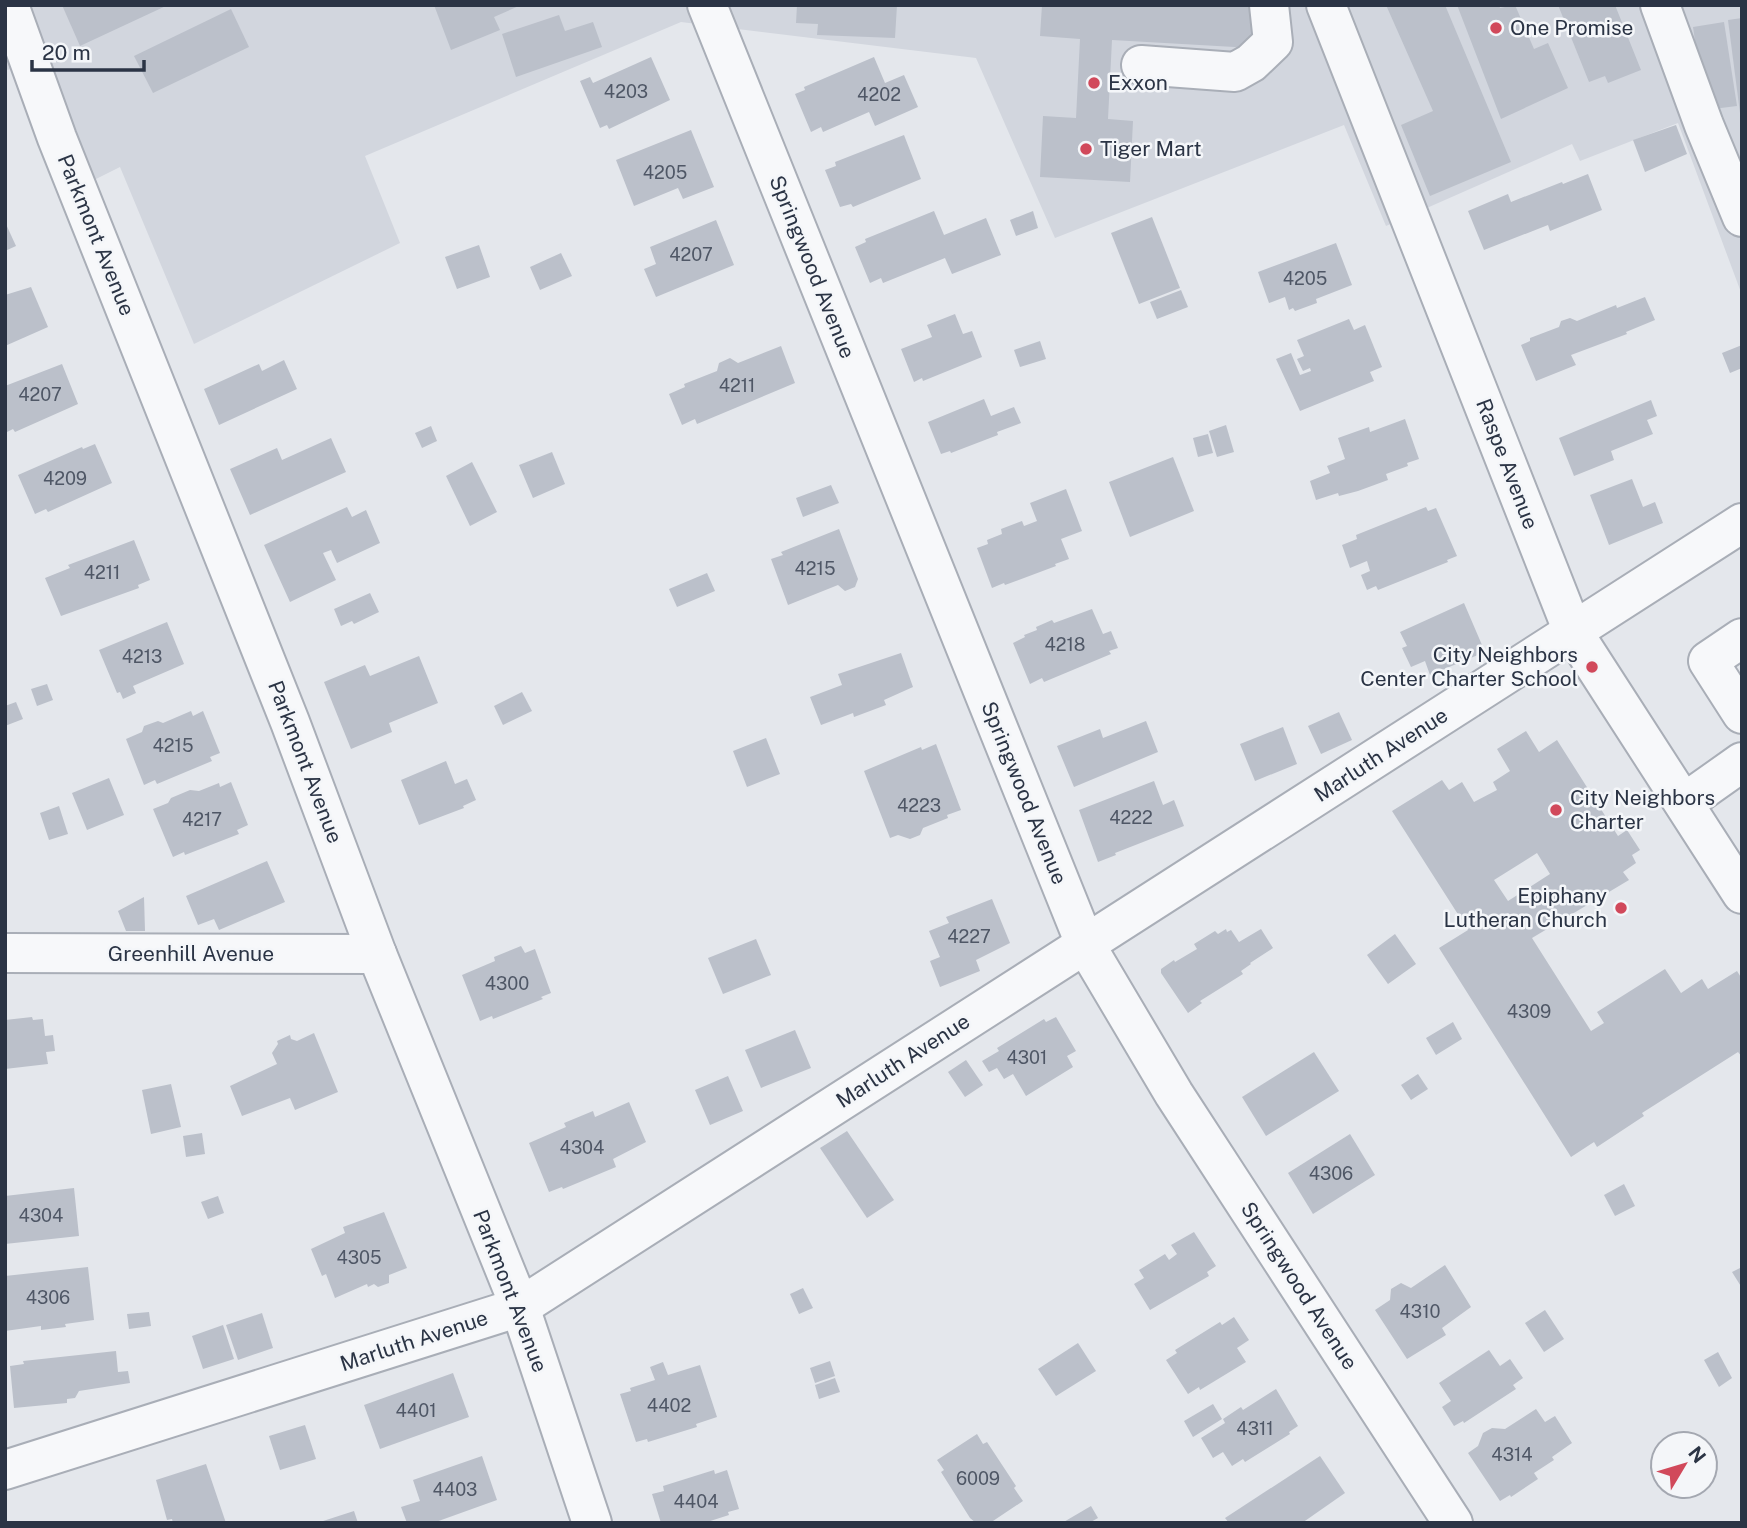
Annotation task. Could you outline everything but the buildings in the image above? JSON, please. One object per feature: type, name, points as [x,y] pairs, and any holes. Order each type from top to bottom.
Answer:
[{"type":"street","name":"Parkmont Avenue","points":[[9,5],[16,54],[57,138],[290,722],[377,954],[520,1307],[592,1523]]},
{"type":"street","name":"Springwood Avenue","points":[[707,5],[1085,944],[1174,1094],[1453,1523]]},
{"type":"street","points":[[1141,65],[1236,72],[1251,63],[1273,41],[1270,10],[1308,5]]},
{"type":"street","name":"Raspe Avenue","points":[[1326,5],[1573,632],[1742,894]]},
{"type":"street","points":[[1660,5],[1704,125],[1742,217]]},
{"type":"street","name":"Marluth Avenue","points":[[5,1470],[520,1307],[1742,523]]},
{"type":"street","points":[[1742,638],[1708,661],[1742,714]]},
{"type":"street","points":[[1684,803],[1742,762]]},
{"type":"street","name":"Greenhill Avenue","points":[[5,953],[377,954]]},
{"type":"shaded area","points":[[5,5],[1742,5],[1742,295],[1678,123],[1580,161],[1572,144],[1386,226],[1344,125],[1055,238],[976,58],[681,22],[365,156],[400,243],[194,344],[120,167],[78,188],[28,68],[5,70]]},
{"type":"place","name":"One Promise","points":[[1496,28]]},
{"type":"place","name":"Exxon","points":[[1094,83]]},
{"type":"place","name":"Tiger Mart","points":[[1086,149]]},
{"type":"place","name":"City Neighbors Center Charter School","points":[[1592,667]]},
{"type":"place","name":"City Neighbors Charter","points":[[1556,810]]},
{"type":"place","name":"Epiphany Lutheran Church","points":[[1621,908]]}]
